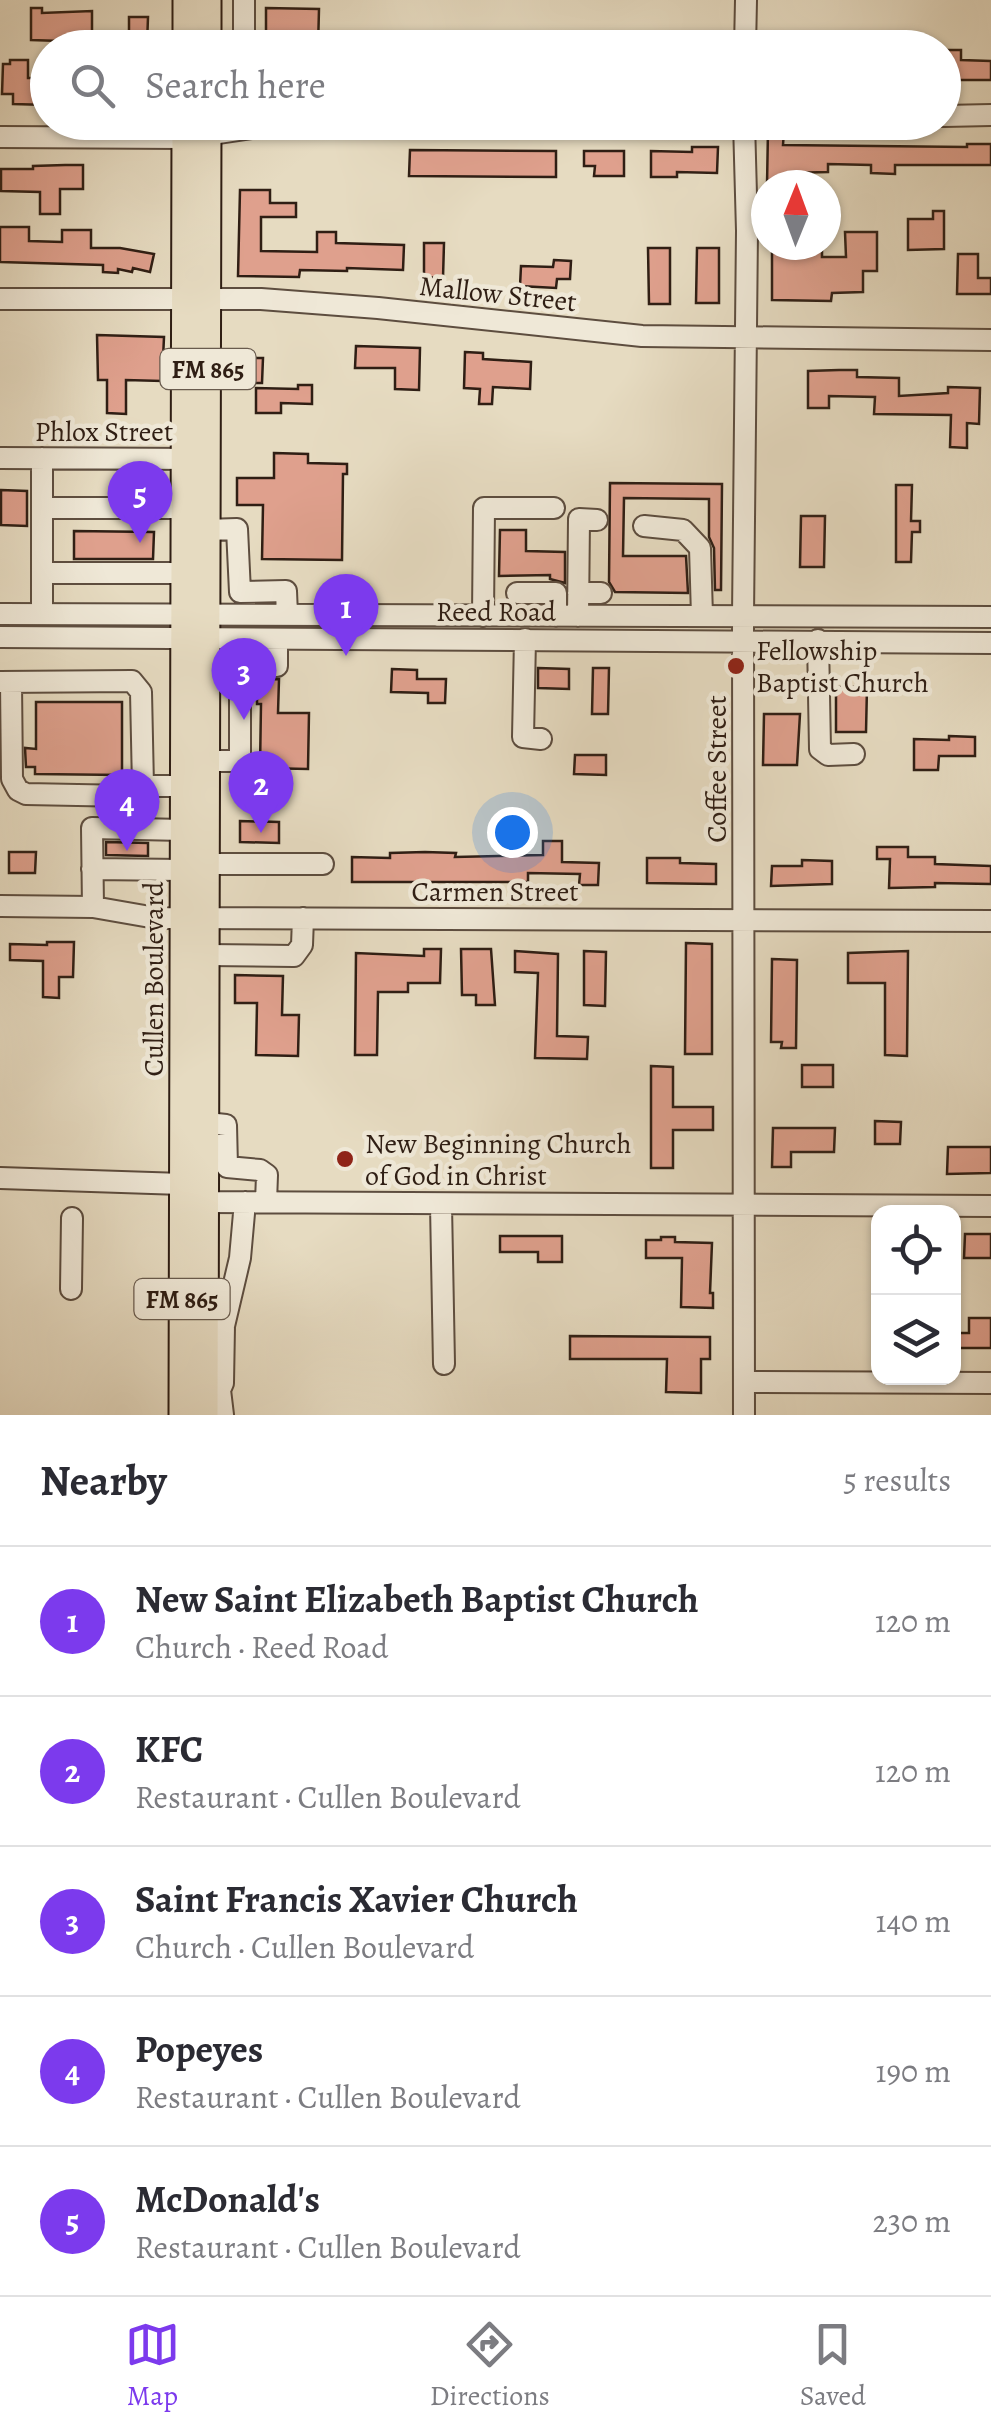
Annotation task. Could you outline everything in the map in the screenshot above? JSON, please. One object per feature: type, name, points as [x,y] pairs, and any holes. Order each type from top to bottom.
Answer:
[{"type":"main road","points":[[186,0],[186,30]]},
{"type":"main road","points":[[208,0],[208,30]]},
{"type":"main road","name":"Cullen Boulevard","points":[[195,867],[183,830],[183,786],[196,575],[206,530],[196,459],[197,140]]},
{"type":"main road","name":"Cullen Boulevard","points":[[196,459],[186,508],[196,575]]},
{"type":"main road","name":"Cullen Boulevard","points":[[194,626],[206,761],[195,867],[182,1184],[203,1403]]},
{"type":"main road","name":"Cullen Boulevard","points":[[195,918],[207,955],[207,1202],[214,1327],[203,1403]]},
{"type":"street","points":[[244,0],[244,30]]},
{"type":"street","points":[[745,30],[746,0]]},
{"type":"street","points":[[961,116],[991,115]]},
{"type":"street","points":[[0,137],[30,136]]},
{"type":"street","name":"Coffee Street","points":[[744,140],[744,1415]]},
{"type":"street","name":"Mallow Street","points":[[0,299],[261,299],[642,336],[991,340]]},
{"type":"street","name":"Phlox Street","points":[[0,458],[196,459]]},
{"type":"street","points":[[42,458],[42,614]]},
{"type":"street","points":[[42,508],[186,508]]},
{"type":"street","points":[[483,616],[484,508],[554,508]]},
{"type":"street","points":[[578,616],[579,519],[598,520]]},
{"type":"street","points":[[644,526],[683,530],[700,548],[702,616]]},
{"type":"street","points":[[206,530],[238,529],[239,615]]},
{"type":"street","points":[[42,572],[196,575],[286,592],[287,615]]},
{"type":"street","points":[[483,593],[556,594],[556,616]]},
{"type":"street","points":[[516,593],[516,616]]},
{"type":"street","points":[[578,593],[602,593]]},
{"type":"street","name":"Reed Road","points":[[0,614],[194,626],[240,638],[991,642]]},
{"type":"street","name":"Reed Road","points":[[0,637],[194,626],[239,615],[991,618]]},
{"type":"street","points":[[423,639],[424,616]]},
{"type":"street","points":[[206,761],[238,761],[240,757],[240,638]]},
{"type":"street","points":[[240,666],[277,666],[277,638]]},
{"type":"street","points":[[525,639],[523,737],[541,738]]},
{"type":"street","points":[[818,640],[820,749],[828,755],[854,754]]},
{"type":"street","points":[[142,786],[139,686],[132,681],[6,682],[12,779],[18,790],[26,794],[130,796],[142,786],[183,786]]},
{"type":"street","points":[[93,907],[92,828],[183,830]]},
{"type":"street","points":[[92,869],[323,864]]},
{"type":"street","name":"Carmen Street","points":[[0,906],[93,907],[156,918],[991,920]]},
{"type":"street","points":[[207,955],[294,956],[302,945],[303,918]]},
{"type":"street","points":[[207,1122],[226,1125],[226,1167],[260,1170],[267,1175],[214,1327]]},
{"type":"street","points":[[0,1178],[182,1184],[207,1202],[991,1206]]},
{"type":"street","points":[[441,1204],[444,1364]]},
{"type":"street","points":[[71,1289],[72,1218]]},
{"type":"street","points":[[744,1382],[991,1383]]},
{"type":"building","points":[[31,8],[42,8],[42,13],[92,11],[92,30],[31,30]]},
{"type":"building","points":[[266,8],[319,9],[318,30],[266,30]]},
{"type":"building","points":[[129,17],[148,17],[148,30],[129,30]]},
{"type":"building","points":[[10,60],[28,60],[30,104],[13,104],[13,94],[2,94],[3,64],[10,64]]},
{"type":"building","points":[[961,60],[991,61],[991,80],[961,80]]},
{"type":"building","points":[[768,140],[783,140],[783,145],[991,144],[991,165],[895,165],[895,174],[871,173],[871,165],[828,164],[828,170],[767,170]]},
{"type":"building","points":[[692,147],[718,147],[717,173],[677,172],[677,177],[651,177],[651,151],[692,152]]},
{"type":"building","points":[[410,150],[556,151],[556,177],[409,176]]},
{"type":"building","points":[[584,151],[624,151],[624,176],[594,176],[595,166],[584,166]]},
{"type":"building","points":[[83,165],[83,189],[60,189],[60,214],[40,214],[40,192],[1,191],[1,169]]},
{"type":"building","points":[[240,190],[270,190],[270,203],[296,203],[296,217],[261,217],[261,251],[317,252],[317,232],[336,232],[336,243],[404,245],[403,270],[347,268],[300,270],[299,277],[238,276]]},
{"type":"building","points":[[933,211],[944,211],[944,249],[908,250],[908,219],[933,219]]},
{"type":"building","points":[[0,227],[29,227],[29,241],[62,242],[62,230],[91,230],[91,248],[154,254],[150,272],[133,268],[132,272],[103,272],[103,265],[0,262]]},
{"type":"building","points":[[845,232],[877,232],[877,271],[863,271],[863,292],[832,293],[831,301],[772,300],[772,260],[846,257]]},
{"type":"building","points":[[424,243],[444,243],[443,278],[424,277]]},
{"type":"building","points":[[648,248],[670,248],[670,304],[649,304]]},
{"type":"building","points":[[697,248],[719,248],[719,303],[696,303]]},
{"type":"building","points":[[958,254],[978,254],[978,278],[991,278],[991,294],[957,294]]},
{"type":"building","points":[[554,260],[571,261],[570,279],[557,279],[556,288],[520,286],[521,266],[553,267]]},
{"type":"building","points":[[97,335],[164,337],[162,381],[126,380],[126,414],[107,413],[107,380],[98,380]]},
{"type":"building","points":[[356,346],[420,348],[419,390],[395,389],[395,368],[355,368]]},
{"type":"building","points":[[465,352],[483,353],[483,359],[531,362],[530,389],[493,387],[492,404],[479,404],[480,389],[464,388]]},
{"type":"building","points":[[234,358],[263,358],[262,383],[233,383]]},
{"type":"building","points":[[857,370],[857,377],[899,378],[899,396],[948,393],[948,387],[980,388],[979,424],[967,423],[967,448],[950,447],[951,415],[874,414],[875,397],[829,396],[829,408],[808,408],[808,371]]},
{"type":"building","points":[[298,385],[312,385],[312,404],[281,403],[281,413],[256,413],[256,388],[298,389]]},
{"type":"building","points":[[274,453],[308,454],[308,463],[347,464],[347,474],[343,474],[342,560],[262,559],[263,505],[237,505],[237,478],[274,478]]},
{"type":"building","points":[[610,483],[722,484],[721,590],[715,590],[709,499],[624,498],[623,556],[686,556],[688,593],[615,592],[609,582]]},
{"type":"building","points":[[896,485],[912,485],[911,521],[920,521],[920,532],[912,532],[911,562],[896,562]]},
{"type":"building","points":[[1,490],[27,491],[27,526],[1,525]]},
{"type":"building","points":[[801,516],[825,516],[824,567],[800,567]]},
{"type":"building","points":[[500,530],[526,530],[526,551],[565,552],[565,583],[550,579],[550,575],[499,576]]},
{"type":"building","points":[[74,531],[154,532],[153,559],[74,559]]},
{"type":"building","points":[[538,668],[569,669],[569,689],[538,688]]},
{"type":"building","points":[[593,668],[609,668],[608,714],[592,714]]},
{"type":"building","points":[[392,669],[417,670],[417,679],[446,679],[445,703],[428,703],[428,693],[391,692]]},
{"type":"building","points":[[279,679],[278,713],[309,713],[308,769],[260,768],[261,704],[257,704],[257,680]]},
{"type":"building","points":[[836,687],[867,687],[866,732],[836,732]]},
{"type":"building","points":[[36,702],[122,702],[122,775],[35,774],[35,767],[26,767],[25,748],[36,749]]},
{"type":"building","points":[[764,714],[800,714],[797,765],[763,765]]},
{"type":"building","points":[[949,736],[975,737],[975,756],[939,756],[938,770],[914,770],[914,739],[949,740]]},
{"type":"building","points":[[575,755],[606,755],[606,775],[574,774]]},
{"type":"building","points":[[240,821],[279,822],[279,843],[240,842]]},
{"type":"building","points":[[543,841],[562,841],[562,862],[599,863],[598,885],[579,885],[580,874],[528,873],[528,882],[352,882],[352,857],[390,858],[390,853],[425,852],[456,853],[455,857],[543,855]]},
{"type":"building","points":[[106,842],[148,843],[148,856],[106,855]]},
{"type":"building","points":[[877,847],[908,847],[908,857],[935,857],[935,864],[991,866],[991,884],[935,883],[935,887],[889,888],[890,859],[877,859]]},
{"type":"building","points":[[9,852],[36,852],[35,873],[9,873]]},
{"type":"building","points":[[647,858],[716,864],[716,884],[647,883]]},
{"type":"building","points":[[802,860],[832,861],[832,884],[771,886],[772,866],[802,866]]},
{"type":"building","points":[[74,942],[73,977],[59,977],[59,998],[43,997],[43,961],[10,960],[10,944]]},
{"type":"building","points":[[686,943],[712,944],[712,1054],[685,1054]]},
{"type":"building","points":[[424,949],[441,949],[440,983],[408,983],[408,992],[378,992],[377,1055],[355,1055],[356,953],[424,956]]},
{"type":"building","points":[[461,949],[491,949],[495,1005],[476,1005],[476,995],[462,995]]},
{"type":"building","points":[[515,951],[558,954],[557,1036],[588,1037],[587,1059],[535,1058],[538,973],[515,972]]},
{"type":"building","points":[[584,951],[606,952],[605,1006],[584,1005]]},
{"type":"building","points":[[908,951],[907,1056],[885,1055],[885,983],[848,983],[848,953]]},
{"type":"building","points":[[772,959],[797,960],[796,1048],[781,1048],[782,1042],[771,1042]]},
{"type":"building","points":[[235,975],[283,976],[282,1015],[299,1015],[298,1056],[256,1055],[257,1003],[235,1003]]},
{"type":"building","points":[[802,1065],[833,1065],[833,1087],[802,1087]]},
{"type":"building","points":[[651,1066],[673,1067],[673,1107],[713,1107],[713,1130],[673,1130],[673,1168],[651,1168]]},
{"type":"building","points":[[875,1121],[901,1122],[900,1144],[875,1144]]},
{"type":"building","points":[[773,1128],[835,1128],[834,1152],[791,1152],[791,1167],[772,1167]]},
{"type":"building","points":[[948,1147],[991,1147],[991,1173],[947,1174]]},
{"type":"building","points":[[965,1234],[991,1234],[991,1258],[964,1258]]},
{"type":"building","points":[[500,1236],[562,1236],[562,1262],[538,1262],[538,1252],[500,1252]]},
{"type":"building","points":[[675,1237],[675,1242],[712,1243],[713,1308],[681,1307],[682,1258],[646,1258],[646,1240]]},
{"type":"building","points":[[969,1318],[991,1318],[991,1348],[961,1348],[961,1333],[969,1333]]},
{"type":"building","points":[[570,1336],[710,1337],[710,1359],[701,1359],[701,1393],[666,1392],[667,1359],[570,1359]]},
{"type":"place","name":"McDonald's","points":[[140,543]]},
{"type":"place","name":"New Saint Elizabeth Baptist Church","points":[[346,656]]},
{"type":"place","name":"Fellowship Baptist Church","points":[[736,666]]},
{"type":"place","name":"Saint Francis Xavier Church","points":[[244,720]]},
{"type":"place","name":"KFC","points":[[261,833]]},
{"type":"place","name":"Popeyes","points":[[127,851]]},
{"type":"place","name":"New Beginning Church of God in Christ","points":[[345,1159]]}]
